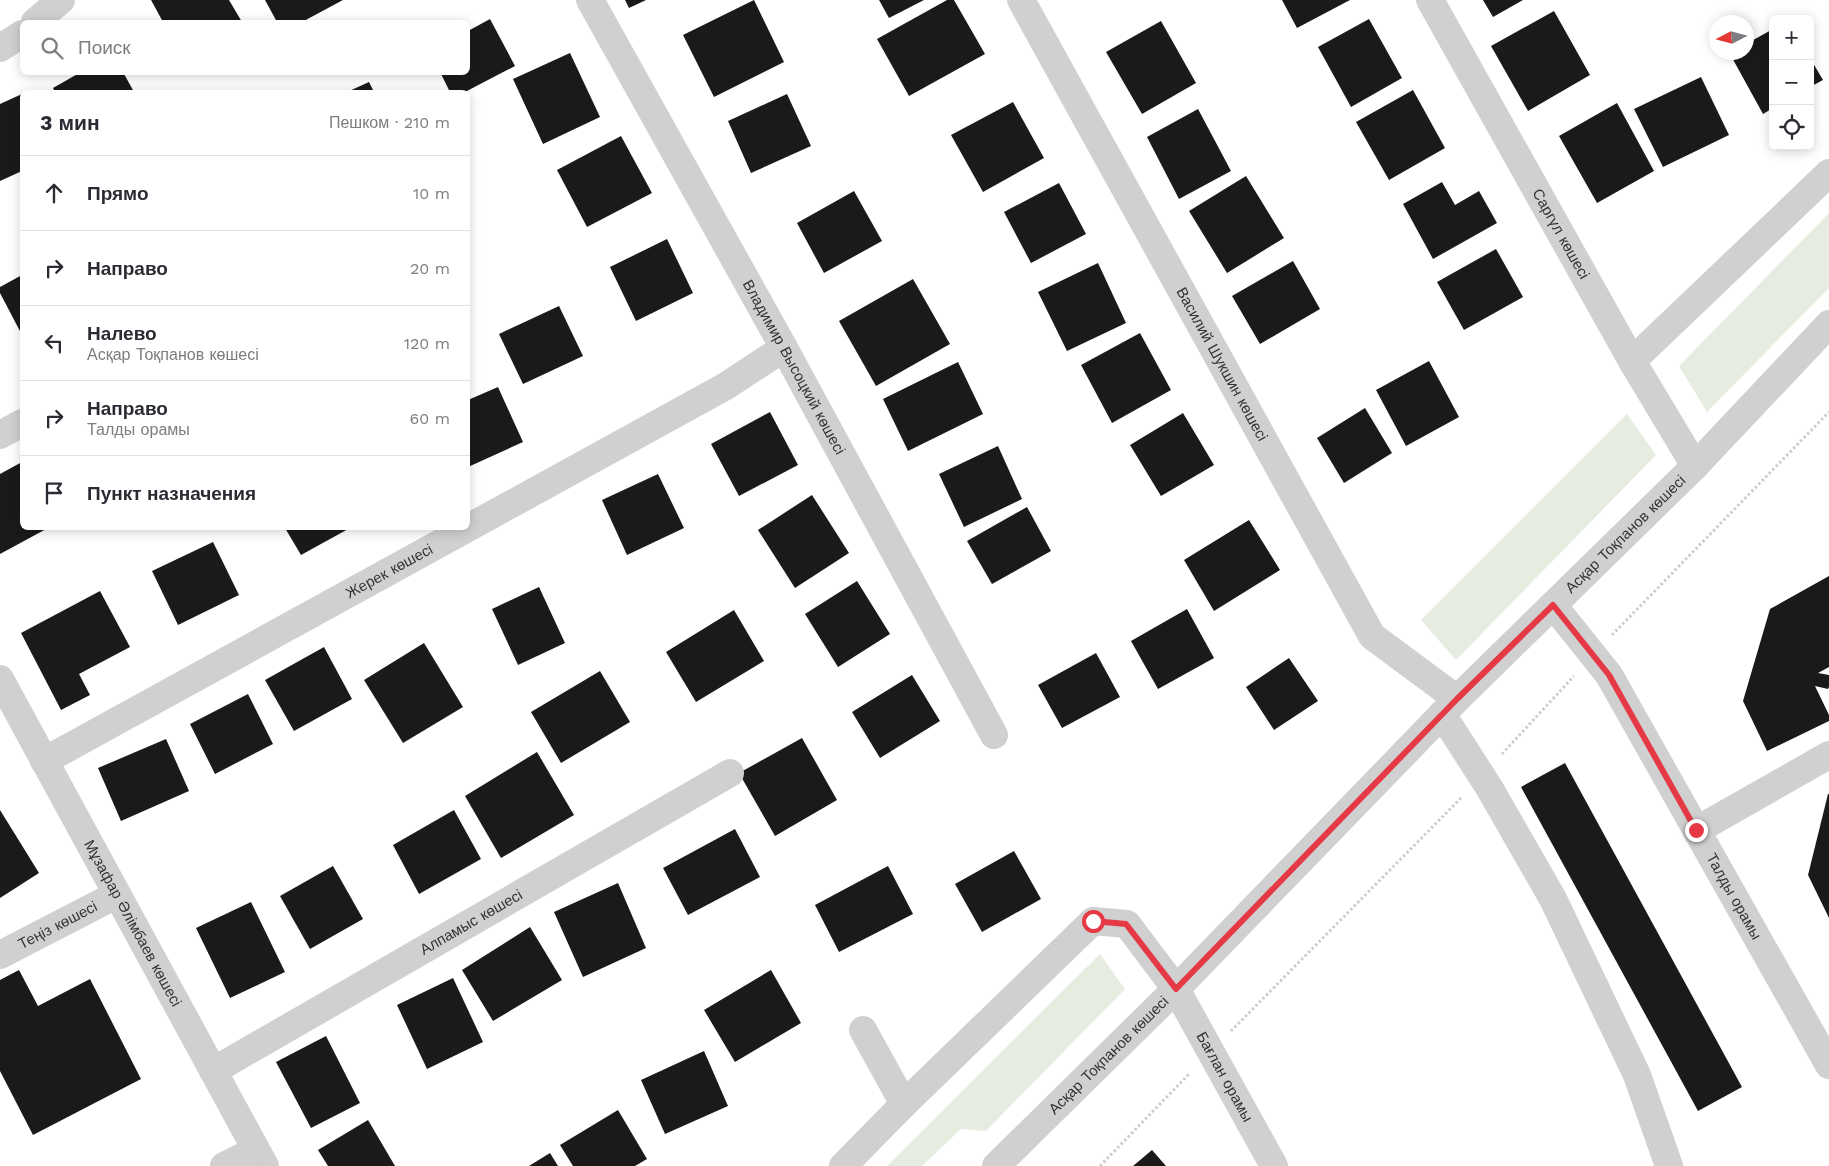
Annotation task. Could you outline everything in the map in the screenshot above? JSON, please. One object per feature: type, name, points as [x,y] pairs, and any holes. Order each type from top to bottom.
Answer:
[{"type":"street","points":[[38,20],[61,0]]},
{"type":"street","name":"Владимир Высоцкий көшесі","points":[[590,0],[784,348],[994,735]]},
{"type":"street","name":"Василий Шукшин көшесі","points":[[1021,0],[1372,636],[1450,707]]},
{"type":"street","name":"Саргүл көшесі","points":[[1430,0],[1632,361],[1695,466]]},
{"type":"street","points":[[0,48],[20,35]]},
{"type":"street","points":[[1632,361],[1829,173]]},
{"type":"street","name":"Асқар Тоқпанов көшесі","points":[[996,1166],[1176,989],[1450,707],[1695,466],[1829,324]]},
{"type":"street","name":"Жерек көшесі","points":[[470,526],[726,386],[784,348]]},
{"type":"street","points":[[0,435],[20,424]]},
{"type":"street","name":"Жерек көшесі","points":[[44,760],[463,530]]},
{"type":"street","name":"Талды орамы","points":[[1553,605],[1609,675],[1829,1065]]},
{"type":"street","name":"Мұзафар Әлімбаев көшесі","points":[[0,680],[260,1158]]},
{"type":"street","points":[[1450,707],[1482,777],[1557,908],[1637,1075],[1669,1166]]},
{"type":"street","points":[[1696,830],[1829,755]]},
{"type":"street","name":"Алпамыс көшесі","points":[[213,1072],[730,773]]},
{"type":"street","name":"Теңіз көшесі","points":[[0,956],[116,895]]},
{"type":"street","name":"Бағлан орамы","points":[[844,1166],[904,1104],[1093,921],[1126,924],[1176,989],[1274,1166]]},
{"type":"street","points":[[863,1030],[904,1104]]},
{"type":"street","points":[[224,1166],[260,1158]]},
{"type":"path","points":[[1100,1166],[1482,777],[1593,654],[1829,412]]},
{"type":"shaded area","points":[[1829,213],[1829,288],[1707,412],[1679,366]]},
{"type":"shaded area","points":[[1627,414],[1656,455],[1456,660],[1421,620]]},
{"type":"shaded area","points":[[1100,954],[1125,989],[986,1131],[961,1129],[922,1166],[887,1166]]},
{"type":"building","points":[[151,0],[229,0],[241,20],[162,20]]},
{"type":"building","points":[[265,0],[343,0],[306,20],[276,20]]},
{"type":"building","points":[[625,0],[646,0],[629,8]]},
{"type":"building","points":[[754,0],[784,62],[714,97],[683,35]]},
{"type":"building","points":[[879,0],[924,0],[889,18]]},
{"type":"building","points":[[947,0],[954,0],[985,54],[909,96],[877,39]]},
{"type":"building","points":[[1282,0],[1350,0],[1297,28]]},
{"type":"building","points":[[1483,0],[1523,0],[1493,17]]},
{"type":"building","points":[[1554,11],[1590,75],[1528,111],[1491,46]]},
{"type":"building","points":[[490,19],[515,66],[469,90],[449,90],[442,75],[470,75],[470,30]]},
{"type":"building","points":[[1369,19],[1402,78],[1351,107],[1318,47]]},
{"type":"building","points":[[1161,21],[1196,83],[1142,114],[1106,52]]},
{"type":"building","points":[[1769,31],[1769,110],[1763,114],[1733,60],[1754,60],[1754,40]]},
{"type":"building","points":[[570,53],[600,117],[543,144],[513,79]]},
{"type":"building","points":[[1814,65],[1823,80],[1814,85]]},
{"type":"building","points":[[76,75],[125,75],[133,90],[54,90],[53,88]]},
{"type":"building","points":[[1701,77],[1729,135],[1663,167],[1634,109]]},
{"type":"building","points":[[369,82],[373,90],[351,90]]},
{"type":"building","points":[[1413,90],[1445,148],[1389,180],[1356,122]]},
{"type":"building","points":[[787,94],[811,146],[751,173],[728,121]]},
{"type":"building","points":[[20,95],[20,172],[0,181],[0,104]]},
{"type":"building","points":[[1013,102],[1044,158],[983,192],[951,135]]},
{"type":"building","points":[[1617,103],[1654,171],[1597,203],[1559,136]]},
{"type":"building","points":[[1198,109],[1231,171],[1179,199],[1147,137]]},
{"type":"building","points":[[621,136],[652,193],[587,227],[557,170]]},
{"type":"building","points":[[1246,176],[1284,238],[1227,273],[1189,211]]},
{"type":"building","points":[[1442,182],[1455,205],[1479,191],[1497,223],[1433,259],[1403,204]]},
{"type":"building","points":[[1059,183],[1086,234],[1031,263],[1004,212]]},
{"type":"building","points":[[854,191],[882,241],[824,273],[797,223]]},
{"type":"building","points":[[667,239],[693,293],[636,321],[610,267]]},
{"type":"building","points":[[1496,249],[1523,297],[1464,330],[1437,282]]},
{"type":"building","points":[[1293,261],[1320,309],[1260,344],[1232,296]]},
{"type":"building","points":[[1098,263],[1126,323],[1067,351],[1038,292]]},
{"type":"building","points":[[20,276],[20,331],[0,293],[0,287]]},
{"type":"building","points":[[913,279],[950,344],[876,386],[839,321]]},
{"type":"building","points":[[559,306],[583,356],[523,384],[499,334]]},
{"type":"building","points":[[1140,333],[1171,390],[1112,423],[1081,365]]},
{"type":"building","points":[[1429,361],[1459,417],[1406,446],[1376,390]]},
{"type":"building","points":[[958,362],[983,414],[908,451],[883,399]]},
{"type":"building","points":[[498,387],[523,442],[470,466],[470,399]]},
{"type":"building","points":[[1365,408],[1392,453],[1344,483],[1317,438]]},
{"type":"building","points":[[770,412],[798,465],[739,496],[711,444]]},
{"type":"building","points":[[1183,413],[1214,465],[1161,496],[1130,445]]},
{"type":"building","points":[[998,446],[1022,499],[964,527],[939,474]]},
{"type":"building","points":[[20,463],[20,530],[44,530],[0,554],[0,474]]},
{"type":"building","points":[[658,474],[684,528],[627,555],[602,500]]},
{"type":"building","points":[[812,495],[849,553],[795,588],[758,530]]},
{"type":"building","points":[[1027,507],[1051,551],[992,584],[967,541]]},
{"type":"building","points":[[1249,520],[1280,570],[1214,611],[1184,560]]},
{"type":"building","points":[[286,530],[346,530],[301,555]]},
{"type":"building","points":[[213,542],[239,595],[178,625],[152,571]]},
{"type":"building","points":[[1829,576],[1829,667],[1818,673],[1829,675],[1829,687],[1828,689],[1815,686],[1829,715],[1829,721],[1767,751],[1743,701],[1770,609]]},
{"type":"building","points":[[857,581],[890,634],[838,667],[805,614]]},
{"type":"building","points":[[539,587],[565,643],[518,665],[492,609]]},
{"type":"building","points":[[100,591],[130,647],[79,674],[90,695],[61,710],[21,633]]},
{"type":"building","points":[[1187,609],[1214,658],[1158,689],[1131,641]]},
{"type":"building","points":[[734,610],[764,661],[696,702],[666,652]]},
{"type":"building","points":[[424,643],[463,707],[403,743],[364,680]]},
{"type":"building","points":[[324,647],[352,699],[294,731],[265,680]]},
{"type":"building","points":[[1096,653],[1120,697],[1062,728],[1038,685]]},
{"type":"building","points":[[1289,658],[1318,701],[1274,730],[1246,687]]},
{"type":"building","points":[[600,671],[630,722],[561,763],[531,712]]},
{"type":"building","points":[[912,675],[940,721],[880,758],[852,712]]},
{"type":"building","points":[[248,694],[273,744],[215,774],[190,724]]},
{"type":"building","points":[[802,738],[837,800],[775,836],[739,773]]},
{"type":"building","points":[[166,739],[189,791],[121,821],[98,768]]},
{"type":"building","points":[[537,752],[574,815],[501,858],[465,796]]},
{"type":"building","points":[[1565,763],[1742,1087],[1698,1111],[1521,787]]},
{"type":"building","points":[[1829,794],[1829,918],[1808,875]]},
{"type":"building","points":[[0,810],[39,873],[0,898]]},
{"type":"building","points":[[454,810],[481,859],[419,894],[393,845]]},
{"type":"building","points":[[735,829],[760,877],[688,915],[663,868]]},
{"type":"building","points":[[1014,851],[1041,899],[982,932],[955,884]]},
{"type":"building","points":[[333,866],[363,919],[310,949],[280,896]]},
{"type":"building","points":[[888,866],[913,914],[839,952],[815,905]]},
{"type":"building","points":[[618,883],[646,948],[583,977],[554,912]]},
{"type":"building","points":[[251,902],[285,972],[230,998],[196,928]]},
{"type":"building","points":[[530,927],[562,980],[493,1021],[462,970]]},
{"type":"building","points":[[19,970],[38,1006],[90,979],[141,1079],[33,1135],[0,1071],[0,980]]},
{"type":"building","points":[[771,970],[801,1023],[735,1062],[704,1010]]},
{"type":"building","points":[[453,978],[483,1042],[427,1069],[397,1005]]},
{"type":"building","points":[[326,1036],[360,1103],[311,1128],[276,1062]]},
{"type":"building","points":[[704,1051],[728,1106],[665,1134],[641,1080]]},
{"type":"building","points":[[618,1110],[647,1159],[635,1166],[573,1166],[560,1145]]},
{"type":"building","points":[[368,1120],[395,1166],[328,1166],[318,1150]]},
{"type":"building","points":[[1152,1150],[1166,1166],[1133,1166]]},
{"type":"building","points":[[550,1153],[558,1166],[529,1166]]},
{"type":"route","points":[[1093,921],[1126,924],[1176,989],[1457,699],[1553,605],[1609,675],[1696,830]]}]
